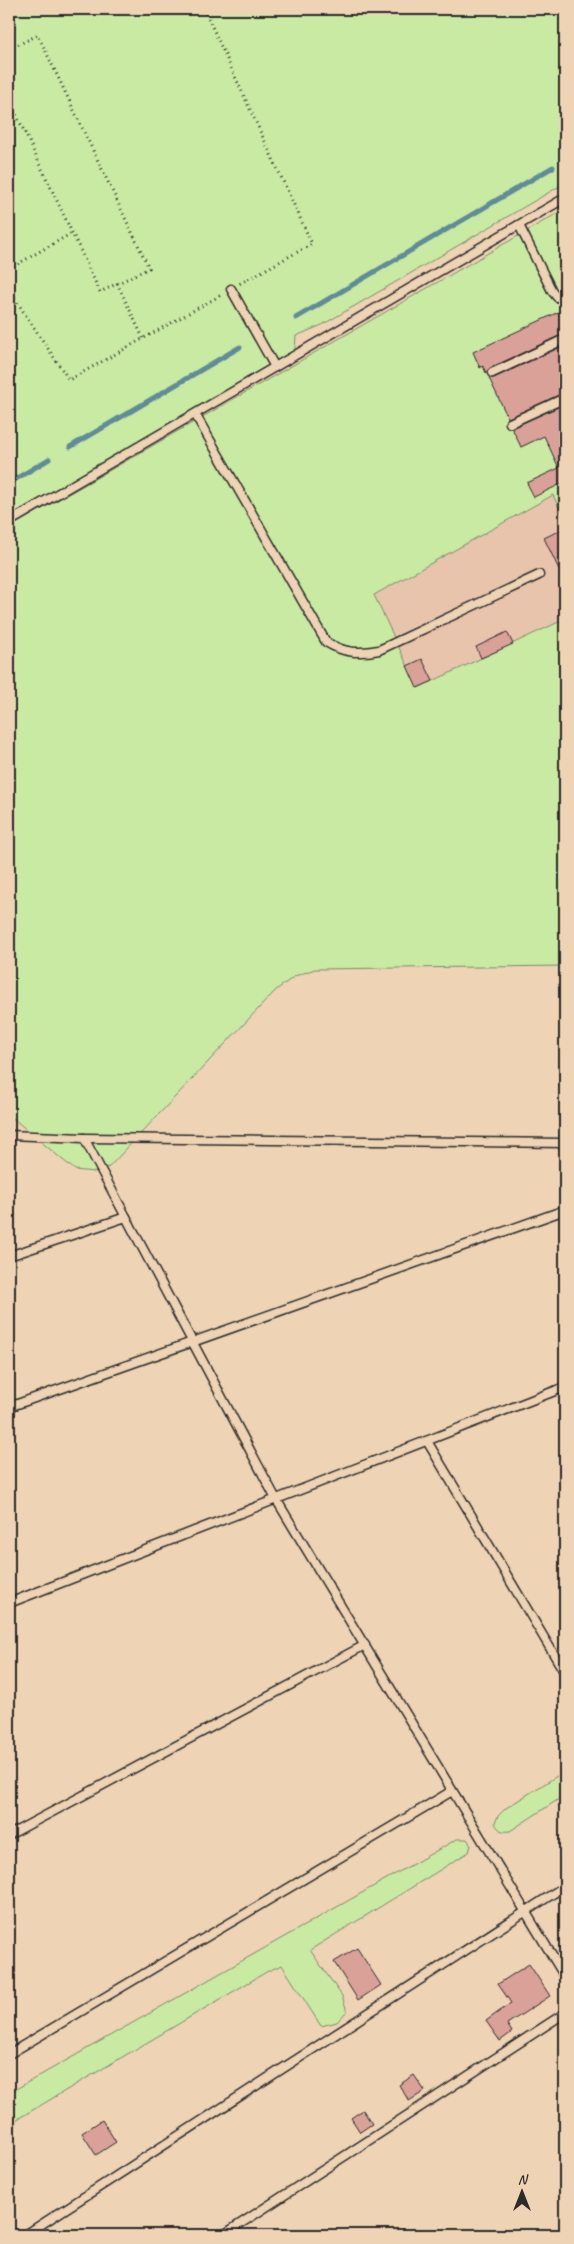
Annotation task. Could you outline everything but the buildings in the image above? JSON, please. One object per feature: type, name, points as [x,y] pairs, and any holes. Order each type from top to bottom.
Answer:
[{"type":"lane","points":[[9,522],[565,198]]},
{"type":"lane","points":[[518,225],[552,291],[557,297],[565,300]]},
{"type":"lane","points":[[231,289],[275,367]]},
{"type":"lane","points":[[492,373],[565,339]]},
{"type":"lane","points":[[510,423],[565,398]]},
{"type":"lane","points":[[195,414],[326,642],[338,650],[349,653],[379,650],[539,575]]},
{"type":"lane","points":[[9,1135],[84,1138],[565,1143]]},
{"type":"lane","points":[[84,1138],[276,1499],[565,1977]]},
{"type":"lane","points":[[9,1407],[565,1210]]},
{"type":"lane","points":[[9,1256],[126,1217]]},
{"type":"lane","points":[[9,1603],[565,1387]]},
{"type":"lane","points":[[427,1441],[565,1673]]},
{"type":"lane","points":[[9,1835],[365,1646]]},
{"type":"lane","points":[[9,2054],[452,1791]]},
{"type":"lane","points":[[25,2235],[565,1886]]},
{"type":"lane","points":[[223,2235],[565,2013]]},
{"type":"path","points":[[9,290],[69,380],[312,244],[204,9]]},
{"type":"path","points":[[9,39],[11,48],[38,35],[149,268],[100,292],[9,99]]},
{"type":"path","points":[[9,269],[72,233]]},
{"type":"path","points":[[117,284],[143,338]]},
{"type":"shaded area","points":[[553,495],[565,521],[565,619],[417,688],[374,595]]},
{"type":"green space","points":[[9,9],[565,9],[565,183],[322,325],[296,336],[295,349],[290,359],[9,519]]},
{"type":"green space","points":[[565,209],[565,521],[553,495],[374,595],[418,688],[565,619],[565,966],[315,969],[295,976],[276,990],[109,1167],[94,1172],[75,1170],[9,1115],[9,528]]},
{"type":"green space","points":[[565,1771],[565,1795],[510,1831],[503,1831],[498,1828],[495,1823],[498,1816],[506,1808]]},
{"type":"green space","points":[[457,1839],[467,1839],[471,1845],[469,1852],[310,1950],[342,1996],[347,2011],[337,2022],[321,2026],[282,1965],[268,1971],[9,2124],[9,2093]]},
{"type":"waterway","points":[[296,318],[553,167]]},
{"type":"waterway","points":[[70,447],[240,347]]},
{"type":"waterway","points":[[9,483],[49,459]]}]
